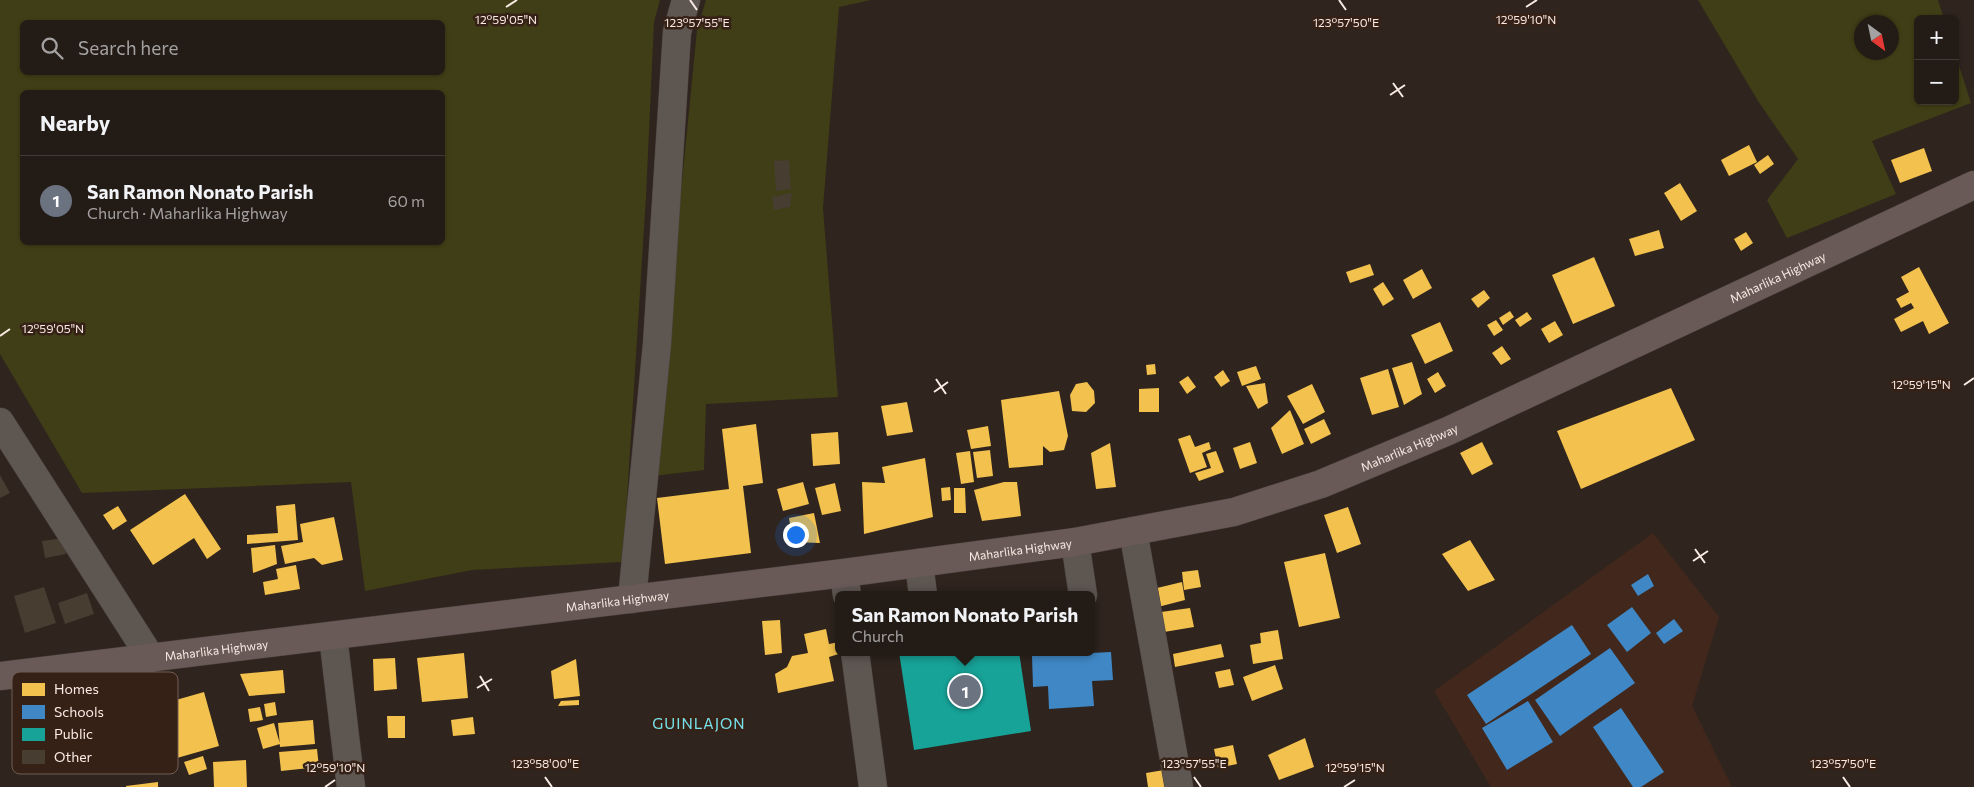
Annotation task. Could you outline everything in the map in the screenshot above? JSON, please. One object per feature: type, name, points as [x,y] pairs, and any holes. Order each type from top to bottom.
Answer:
[{"type":"highway","name":"Maharlika Highway","points":[[34,672],[632,599],[845,584],[919,563],[1075,542],[1234,512],[1321,484],[1448,431],[1974,185]]},
{"type":"street","points":[[632,599],[656,344],[677,32],[686,0]]},
{"type":"street","points":[[0,422],[151,658]]},
{"type":"street","points":[[1133,531],[1179,787]]},
{"type":"street","points":[[1075,542],[1082,591]]},
{"type":"street","points":[[919,563],[922,591]]},
{"type":"street","points":[[333,636],[351,787]]},
{"type":"street","points":[[856,656],[873,787]]},
{"type":"shaded area","points":[[0,0],[660,0],[654,22],[646,196],[623,562],[472,570],[365,591],[351,482],[82,493],[0,354]]},
{"type":"shaded area","points":[[706,0],[871,0],[839,7],[823,208],[838,397],[706,404],[704,470],[653,476],[697,30]]},
{"type":"shaded area","points":[[1698,0],[1938,0],[1943,15],[1914,15],[1914,105],[1959,105],[1959,66],[1971,103],[1872,141],[1896,194],[1787,238],[1767,200],[1798,159],[1758,101]]},
{"type":"shaded area","points":[[1653,533],[1719,617],[1692,706],[1732,787],[1491,787],[1434,691]]},
{"type":"building: Homes","points":[[1749,145],[1757,162],[1729,176],[1721,160]]},
{"type":"building: Homes","points":[[1924,148],[1932,171],[1900,183],[1891,160]]},
{"type":"building: Homes","points":[[1768,155],[1774,164],[1760,174],[1754,165]]},
{"type":"building: Homes","points":[[1680,183],[1697,211],[1681,221],[1664,193]]},
{"type":"building: Homes","points":[[1659,230],[1664,248],[1635,256],[1629,239]]},
{"type":"building: Homes","points":[[1746,232],[1753,243],[1741,251],[1734,239]]},
{"type":"building: Homes","points":[[1594,257],[1615,306],[1573,324],[1552,275]]},
{"type":"building: Homes","points":[[1370,264],[1374,275],[1350,283],[1346,272]]},
{"type":"building: Homes","points":[[1919,267],[1949,323],[1929,334],[1923,321],[1901,332],[1894,319],[1914,308],[1911,303],[1901,308],[1896,299],[1909,292],[1901,277]]},
{"type":"building: Homes","points":[[1422,269],[1432,288],[1413,299],[1403,280]]},
{"type":"building: Homes","points":[[1383,282],[1394,299],[1383,306],[1373,289]]},
{"type":"building: Homes","points":[[1484,290],[1490,298],[1478,308],[1471,299]]},
{"type":"building: Homes","points":[[1510,311],[1514,317],[1503,325],[1499,318]]},
{"type":"building: Homes","points":[[1527,312],[1532,319],[1520,327],[1515,320]]},
{"type":"building: Homes","points":[[1496,320],[1503,330],[1494,336],[1487,325]]},
{"type":"building: Homes","points":[[1555,321],[1563,335],[1549,343],[1541,329]]},
{"type":"building: Homes","points":[[1440,322],[1453,351],[1425,364],[1411,335]]},
{"type":"building: Homes","points":[[1502,346],[1511,359],[1501,365],[1492,353]]},
{"type":"building: Homes","points":[[1412,362],[1422,394],[1404,405],[1392,368]]},
{"type":"building: Homes","points":[[1155,364],[1156,374],[1147,375],[1146,365]]},
{"type":"building: Homes","points":[[1256,366],[1261,379],[1242,386],[1237,372]]},
{"type":"building: Homes","points":[[1388,369],[1399,407],[1372,415],[1360,378]]},
{"type":"building: Homes","points":[[1223,370],[1230,381],[1221,387],[1214,377]]},
{"type":"building: Homes","points":[[1438,372],[1446,386],[1435,393],[1427,379]]},
{"type":"building: Homes","points":[[1188,376],[1196,387],[1187,394],[1179,382]]},
{"type":"building: Homes","points":[[1087,382],[1094,391],[1095,403],[1086,412],[1072,411],[1070,395],[1076,384]]},
{"type":"building: Homes","points":[[1265,383],[1268,403],[1258,409],[1246,386]]},
{"type":"building: Homes","points":[[1312,384],[1325,412],[1303,424],[1287,396]]},
{"type":"building: Homes","points":[[1159,388],[1159,412],[1139,412],[1139,389]]},
{"type":"building: Homes","points":[[1671,388],[1695,440],[1581,489],[1557,431]]},
{"type":"building: Homes","points":[[1059,391],[1068,436],[1064,450],[1050,452],[1043,446],[1043,465],[1009,468],[1001,400]]},
{"type":"building: Homes","points":[[907,402],[913,432],[887,436],[881,406]]},
{"type":"building: Homes","points":[[1290,410],[1304,444],[1282,454],[1271,428]]},
{"type":"building: Homes","points":[[1324,419],[1331,434],[1311,444],[1304,429]]},
{"type":"building: Homes","points":[[756,424],[763,483],[743,486],[751,553],[665,564],[657,498],[729,489],[722,429]]},
{"type":"building: Homes","points":[[988,426],[991,446],[971,449],[967,430]]},
{"type":"building: Homes","points":[[838,432],[840,464],[813,466],[811,434]]},
{"type":"building: Homes","points":[[1190,435],[1195,447],[1209,442],[1211,449],[1202,453],[1207,467],[1190,473],[1178,439]]},
{"type":"building: Homes","points":[[1250,442],[1257,463],[1240,469],[1233,448]]},
{"type":"building: Homes","points":[[1482,442],[1493,464],[1472,475],[1460,453]]},
{"type":"building: Homes","points":[[1110,443],[1116,487],[1096,489],[1091,453]]},
{"type":"building: Homes","points":[[990,450],[993,476],[977,478],[973,452]]},
{"type":"building: Homes","points":[[970,451],[974,482],[961,484],[956,453]]},
{"type":"building: Homes","points":[[1216,451],[1224,472],[1199,481],[1195,473],[1211,468],[1206,454]]},
{"type":"building: Homes","points":[[925,458],[933,517],[864,534],[862,482],[885,483],[882,467]]},
{"type":"building: Homes","points":[[803,482],[809,504],[783,511],[777,489]]},
{"type":"building: Homes","points":[[1004,482],[1017,482],[1021,516],[982,521],[974,490]]},
{"type":"building: Homes","points":[[835,483],[841,511],[822,515],[815,488]]},
{"type":"building: Homes","points":[[950,487],[951,500],[942,501],[941,488]]},
{"type":"building: Homes","points":[[954,488],[965,488],[966,513],[954,513]]},
{"type":"building: Homes","points":[[185,494],[221,549],[207,559],[194,538],[153,565],[130,530]]},
{"type":"building: Homes","points":[[295,504],[298,540],[247,544],[247,535],[278,533],[276,506]]},
{"type":"building: Homes","points":[[118,506],[127,521],[113,530],[103,515]]},
{"type":"building: Homes","points":[[1348,507],[1361,544],[1337,553],[1324,515]]},
{"type":"building: Homes","points":[[814,513],[820,543],[793,542],[789,518]]},
{"type":"building: Homes","points":[[334,517],[343,560],[322,565],[314,558],[285,564],[281,546],[303,542],[300,524]]},
{"type":"building: Homes","points":[[1470,540],[1495,580],[1468,591],[1442,554]]},
{"type":"building: Homes","points":[[275,545],[277,564],[253,573],[251,548]]},
{"type":"building: Homes","points":[[1325,553],[1340,618],[1299,627],[1284,562]]},
{"type":"building: Homes","points":[[296,565],[300,589],[265,595],[263,582],[278,579],[276,569]]},
{"type":"building: Homes","points":[[1198,570],[1201,587],[1184,590],[1182,572]]},
{"type":"building: Homes","points":[[1182,582],[1185,600],[1158,607],[1153,589]]},
{"type":"building: Homes","points":[[1190,608],[1194,627],[1164,632],[1161,612]]},
{"type":"building: Homes","points":[[780,620],[782,653],[765,655],[762,621]]},
{"type":"building: Homes","points":[[826,629],[829,644],[835,643],[835,655],[829,657],[834,681],[778,693],[775,674],[787,667],[792,656],[808,653],[804,634]]},
{"type":"building: Homes","points":[[1278,630],[1283,659],[1253,664],[1250,645],[1261,643],[1260,633]]},
{"type":"building: Homes","points":[[1221,644],[1224,657],[1175,667],[1173,654]]},
{"type":"building: Homes","points":[[464,653],[468,698],[422,702],[417,658]]},
{"type":"building: Homes","points":[[395,658],[397,689],[374,691],[373,659]]},
{"type":"building: Homes","points":[[576,659],[580,696],[554,699],[551,671]]},
{"type":"building: Homes","points":[[1275,665],[1283,689],[1252,701],[1243,677]]},
{"type":"building: Homes","points":[[1230,669],[1234,685],[1219,688],[1215,672]]},
{"type":"building: Homes","points":[[283,670],[285,693],[249,696],[240,674]]},
{"type":"building: Homes","points":[[204,692],[219,746],[178,758],[178,699]]},
{"type":"building: Homes","points":[[579,700],[579,705],[558,706],[561,701]]},
{"type":"building: Homes","points":[[275,702],[277,715],[266,717],[264,704]]},
{"type":"building: Homes","points":[[260,707],[263,720],[250,722],[248,709]]},
{"type":"building: Homes","points":[[387,716],[405,716],[405,738],[388,738]]},
{"type":"building: Homes","points":[[473,717],[475,734],[453,736],[451,720]]},
{"type":"building: Homes","points":[[313,720],[315,744],[280,747],[278,723]]},
{"type":"building: Homes","points":[[274,723],[280,744],[263,749],[257,728]]},
{"type":"building: Homes","points":[[1305,738],[1314,767],[1279,780],[1268,755]]},
{"type":"building: Homes","points":[[1233,745],[1237,764],[1218,768],[1214,749]]},
{"type":"building: Homes","points":[[317,749],[319,767],[281,771],[279,752]]},
{"type":"building: Homes","points":[[203,756],[207,769],[189,775],[184,762]]},
{"type":"building: Homes","points":[[246,760],[247,787],[214,787],[213,762]]},
{"type":"building: Homes","points":[[1170,769],[1173,787],[1148,787],[1146,773]]},
{"type":"building: Homes","points":[[158,782],[158,787],[126,787],[126,786]]},
{"type":"building: Schools","points":[[1648,574],[1654,586],[1638,596],[1631,585]]},
{"type":"building: Schools","points":[[1632,607],[1651,633],[1627,652],[1607,625]]},
{"type":"building: Schools","points":[[1674,619],[1683,631],[1664,644],[1656,633]]},
{"type":"building: Schools","points":[[1572,625],[1591,654],[1486,724],[1467,695]]},
{"type":"building: Schools","points":[[1610,648],[1635,683],[1560,736],[1535,700]]},
{"type":"building: Schools","points":[[1111,652],[1113,680],[1092,681],[1094,706],[1049,709],[1048,686],[1033,687],[1032,656],[1095,656],[1095,653]]},
{"type":"building: Schools","points":[[1528,701],[1553,742],[1507,770],[1482,728]]},
{"type":"building: Schools","points":[[1621,708],[1664,772],[1641,787],[1633,787],[1593,727]]},
{"type":"building: Public","points":[[900,656],[1020,656],[1031,731],[914,750]]},
{"type":"building: Other","points":[[789,160],[791,189],[776,191],[774,161]]},
{"type":"building: Other","points":[[792,193],[790,207],[774,210],[772,197]]},
{"type":"building: Other","points":[[0,475],[10,493],[0,498]]},
{"type":"building: Other","points":[[64,538],[66,554],[45,558],[42,541]]},
{"type":"building: Other","points":[[44,587],[56,623],[25,633],[14,596]]},
{"type":"building: Other","points":[[87,593],[94,614],[65,624],[58,603]]},
{"type":"place","name":"San Ramon Nonato Parish","points":[[965,691]]},
{"type":"district","name":"GUINLAJON","points":[[699,723]]}]
